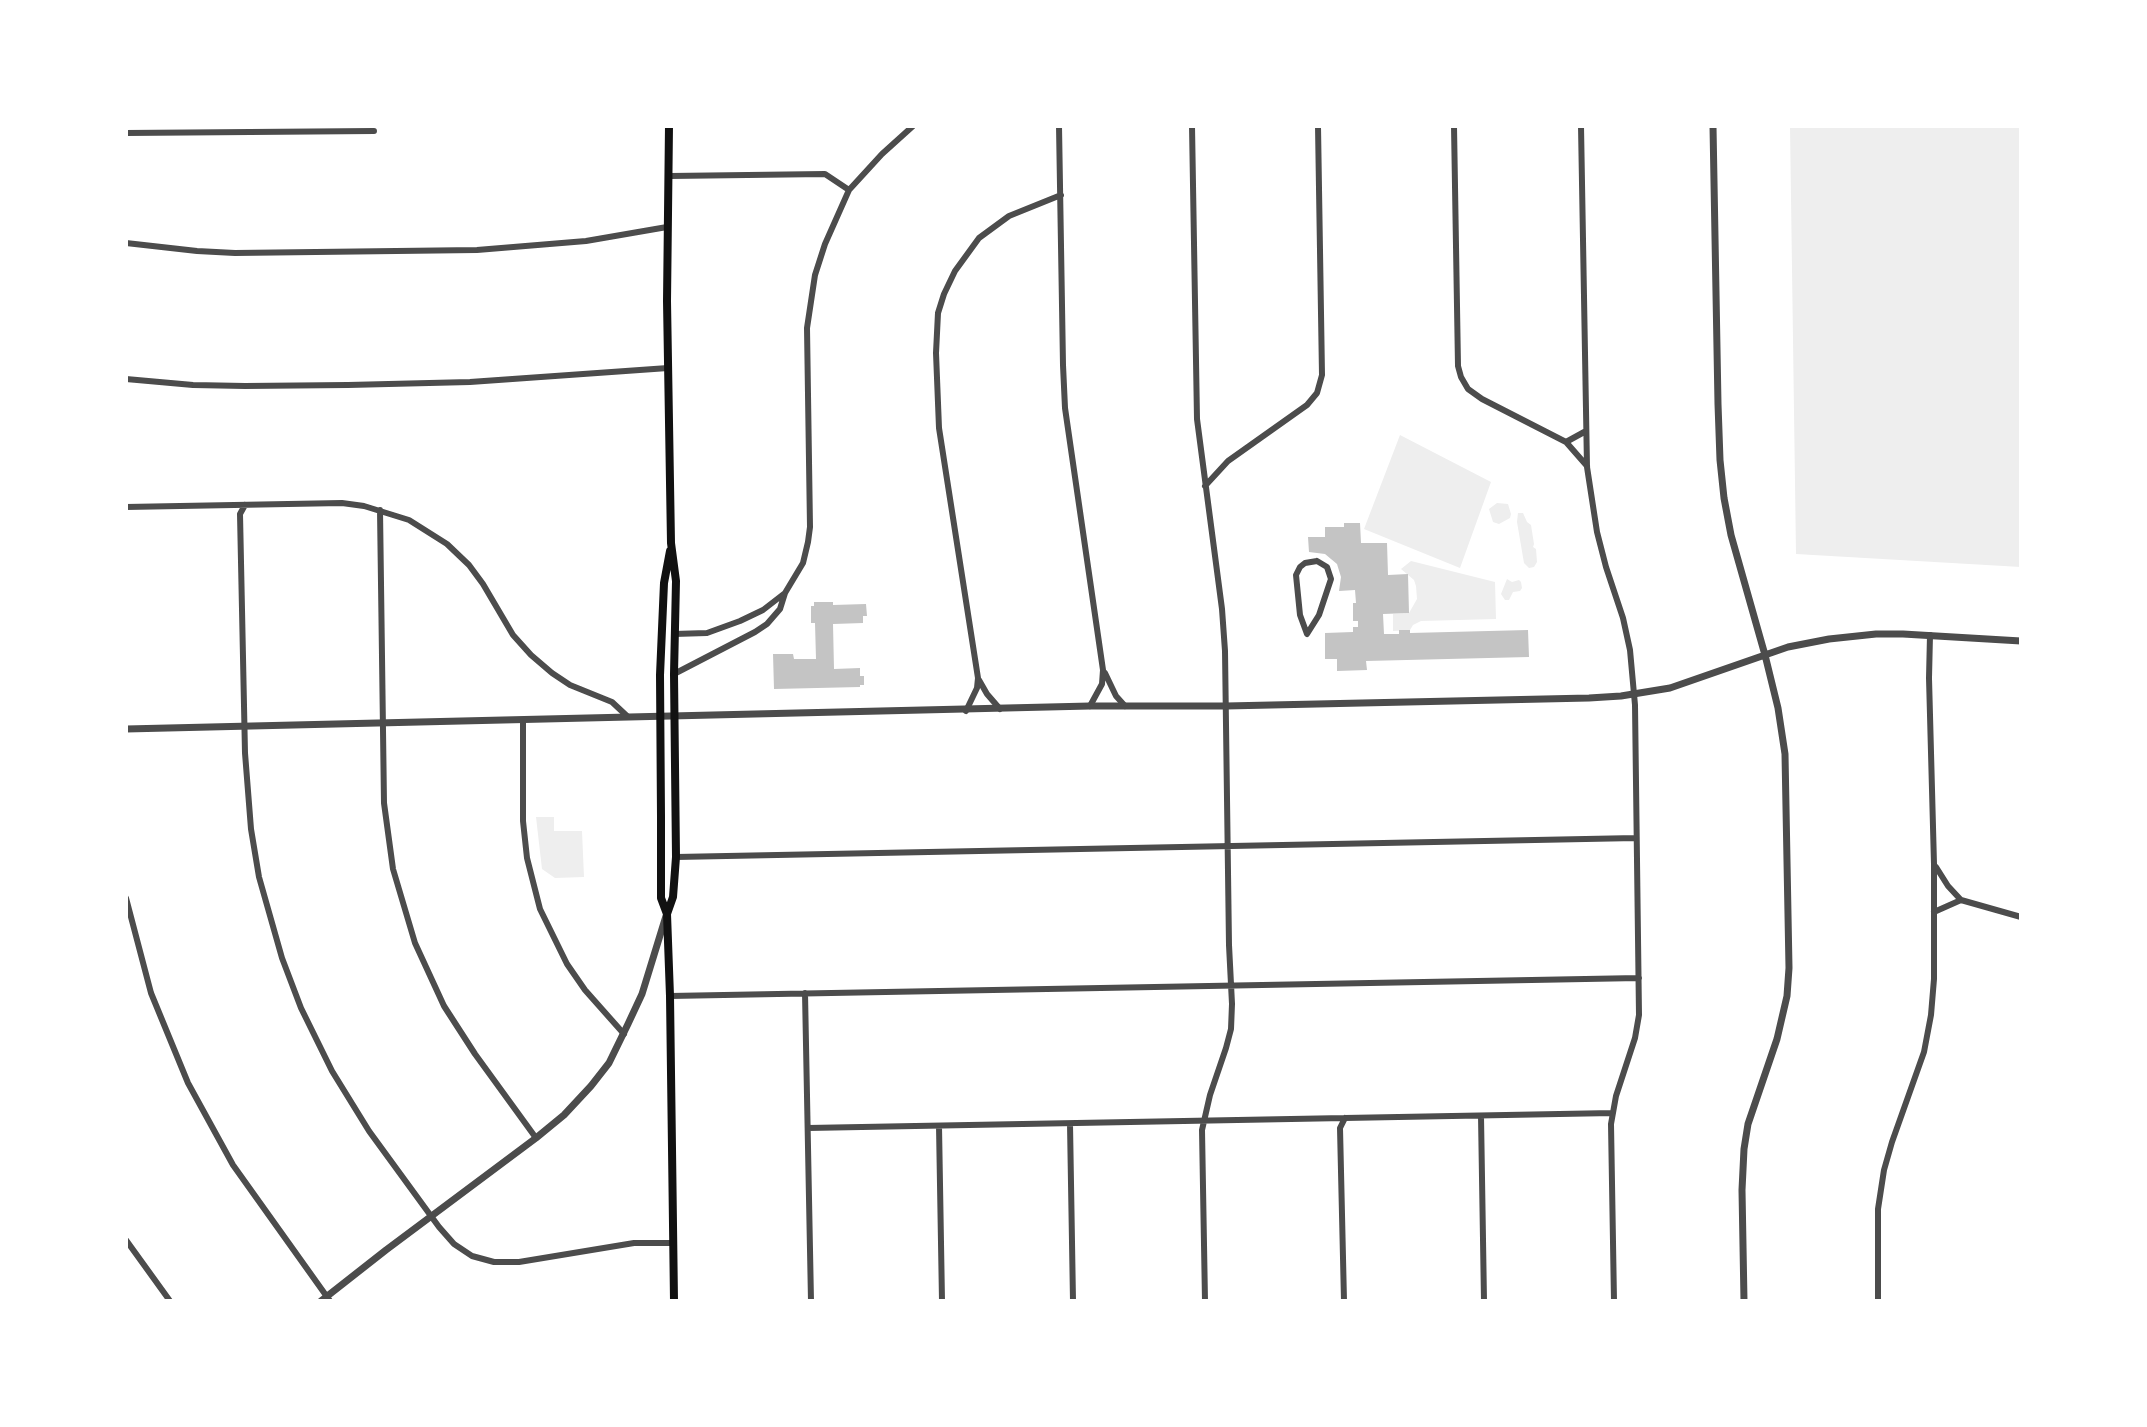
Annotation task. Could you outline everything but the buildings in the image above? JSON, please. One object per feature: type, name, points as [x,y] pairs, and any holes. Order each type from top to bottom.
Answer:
[{"type":"main road","points":[[667,914],[673,897],[676,857],[676,581],[671,543],[668,368],[669,126]]},
{"type":"main road","points":[[671,543],[664,583],[660,716],[661,898],[667,914],[670,996],[674,1301]]},
{"type":"street","points":[[674,674],[767,624],[780,609],[785,593],[803,563],[810,527],[807,328],[810,297],[825,244],[849,190],[913,126]]},
{"type":"street","points":[[1059,126],[1065,408],[1103,670],[1102,684],[1090,706]]},
{"type":"street","points":[[1192,126],[1197,419],[1222,609],[1232,1004],[1231,1029],[1201,1139],[1205,1301]]},
{"type":"street","points":[[1205,486],[1228,461],[1307,405],[1317,393],[1322,375],[1318,126]]},
{"type":"street","points":[[1454,126],[1458,366],[1461,377],[1468,389],[1482,399],[1566,442],[1587,467]]},
{"type":"street","points":[[1581,126],[1587,467],[1597,532],[1630,650],[1635,694],[1639,1015],[1613,1113],[1614,1301]]},
{"type":"street","points":[[1713,126],[1720,460],[1724,498],[1731,535],[1765,655],[1785,754],[1787,996],[1783,1021],[1748,1124],[1744,1149],[1744,1301]]},
{"type":"street","points":[[126,133],[374,131]]},
{"type":"street","points":[[670,176],[825,174],[849,190]]},
{"type":"street","points":[[966,711],[977,688],[978,678],[939,428],[938,313],[955,271],[979,238],[1009,216],[1061,195]]},
{"type":"street","points":[[126,243],[235,253],[477,250],[586,241],[667,227]]},
{"type":"street","points":[[126,379],[193,385],[364,385],[470,382],[668,368]]},
{"type":"street","points":[[1566,442],[1586,431]]},
{"type":"street","points":[[126,507],[342,503],[380,510],[409,520],[447,544],[469,565],[513,635],[531,655],[570,685],[612,702],[627,716]]},
{"type":"street","points":[[245,505],[240,514],[244,726],[251,829],[259,877],[282,958],[301,1008],[332,1071],[369,1131],[431,1217],[462,1251],[494,1262],[519,1262],[634,1243],[674,1243]]},
{"type":"street","points":[[380,510],[384,803],[393,869],[415,943],[444,1006],[464,1039],[536,1138]]},
{"type":"street","points":[[1317,561],[1327,567],[1331,579],[1319,615],[1307,634],[1300,615],[1296,575],[1305,563],[1317,561]]},
{"type":"street","points":[[674,634],[707,633],[740,621],[763,610],[785,593]]},
{"type":"street","points":[[126,729],[1090,706],[1589,698],[1635,694],[1681,684],[1808,643],[1859,635],[1930,635],[2021,641]]},
{"type":"street","points":[[1878,1301],[1878,1209],[1884,1170],[1921,1062],[1931,1015],[1934,979],[1930,635]]},
{"type":"street","points":[[1103,670],[1116,696],[1125,706]]},
{"type":"street","points":[[978,678],[1000,709]]},
{"type":"street","points":[[523,720],[523,821],[527,858],[540,909],[567,964],[585,990],[624,1034]]},
{"type":"street","points":[[676,857],[1636,838]]},
{"type":"street","points":[[1934,864],[1961,900],[2021,917]]},
{"type":"street","points":[[126,898],[151,993],[188,1083],[233,1165],[326,1299],[536,1138],[564,1115],[591,1086],[609,1063],[642,994],[667,914]]},
{"type":"street","points":[[1934,912],[1961,900]]},
{"type":"street","points":[[670,996],[1639,978]]},
{"type":"street","points":[[805,993],[811,1301]]},
{"type":"street","points":[[808,1128],[1613,1113]]},
{"type":"street","points":[[1481,1116],[1484,1301]]},
{"type":"street","points":[[1344,1301],[1340,1128],[1345,1118]]},
{"type":"street","points":[[1070,1124],[1073,1301]]},
{"type":"street","points":[[939,1126],[942,1301]]},
{"type":"street","points":[[126,1240],[170,1301]]},
{"type":"shaded area","points":[[1790,126],[2021,126],[2021,567],[1796,554]]},
{"type":"shaded area","points":[[1400,435],[1491,482],[1460,568],[1364,529]]},
{"type":"shaded area","points":[[1497,503],[1508,504],[1511,514],[1510,518],[1499,524],[1493,522],[1489,509]]},
{"type":"shaded area","points":[[1518,513],[1523,513],[1531,525],[1537,562],[1534,567],[1529,568],[1524,563]]},
{"type":"shaded area","points":[[1411,561],[1495,582],[1496,619],[1421,621],[1410,630],[1393,631],[1393,614],[1409,613],[1417,599],[1414,580],[1401,569]]},
{"type":"shaded area","points":[[1507,579],[1512,582],[1519,580],[1522,588],[1505,600],[1501,594]]},
{"type":"shaded area","points":[[536,817],[554,817],[554,831],[582,831],[584,877],[555,878],[542,869]]}]
